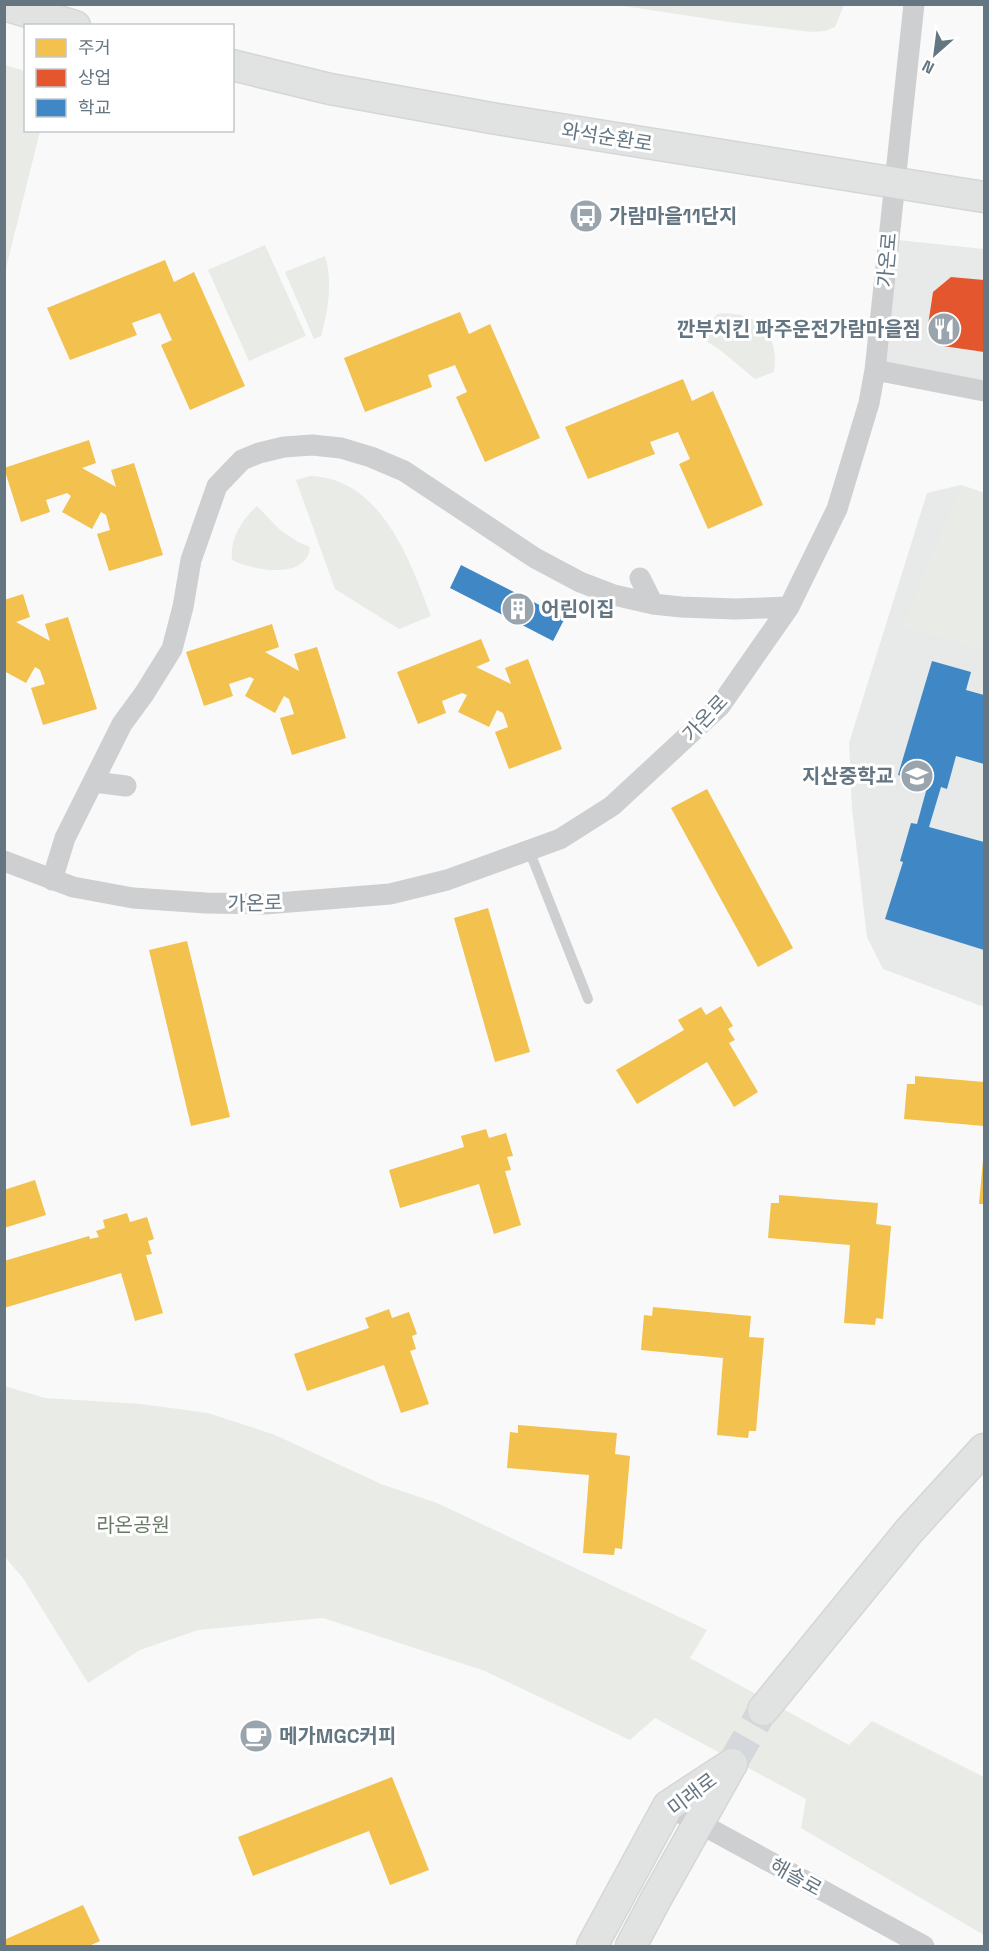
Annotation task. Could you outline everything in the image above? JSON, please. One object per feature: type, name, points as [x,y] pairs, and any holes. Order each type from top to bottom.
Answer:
[{"type":"street","name":"가온로","points":[[4,861],[73,887],[133,898],[265,904],[390,894],[447,880],[560,839],[612,806],[677,748],[720,706],[789,607],[837,509],[869,402],[875,370],[914,4]]},
{"type":"street","points":[[4,5],[68,24]]},
{"type":"street","name":"와석순환로","points":[[234,65],[330,89],[497,120],[984,197]]},
{"type":"street","points":[[875,370],[984,391]]},
{"type":"street","points":[[52,880],[65,838],[122,724],[172,649],[183,607],[191,560],[218,486],[242,460],[259,453],[284,447],[312,445],[341,448],[371,457],[404,471],[535,558],[580,582],[614,595],[653,604],[735,609],[789,607]]},
{"type":"street","points":[[640,578],[653,604]]},
{"type":"street","points":[[94,782],[126,786]]},
{"type":"street","points":[[763,1710],[909,1531],[984,1449]]},
{"type":"street","name":"미래로","points":[[592,1947],[668,1806],[732,1764],[631,1947]]},
{"type":"street","name":"해솔로","points":[[668,1806],[924,1947]]},
{"type":"lane","points":[[529,850],[588,999]]},
{"type":"shaded area","points":[[888,239],[984,249],[984,391],[875,370]]},
{"type":"shaded area","name":"지산중학교","points":[[961,485],[984,493],[984,1007],[883,969],[867,937],[852,809],[849,743],[927,493]]},
{"type":"green space","points":[[617,5],[844,5],[835,27],[812,32]]},
{"type":"green space","points":[[5,65],[24,71],[24,132],[40,132],[5,272]]},
{"type":"green space","points":[[265,245],[306,336],[249,361],[208,270]]},
{"type":"green space","points":[[325,256],[329,276],[326,316],[321,336],[314,339],[285,272]]},
{"type":"green space","points":[[717,314],[743,316],[762,326],[773,346],[774,372],[755,379],[706,341],[705,330]]},
{"type":"green space","points":[[310,476],[335,480],[356,491],[374,506],[402,548],[431,616],[399,629],[335,589],[296,480]]},
{"type":"green space","points":[[961,485],[984,493],[984,650],[902,627]]},
{"type":"green space","points":[[257,506],[280,530],[310,547],[307,558],[299,565],[277,570],[252,567],[232,560],[233,544],[238,530]]},
{"type":"green space","name":"라온공원","points":[[4,1386],[45,1398],[141,1404],[208,1413],[275,1435],[381,1484],[437,1503],[707,1630],[690,1658],[849,1745],[872,1721],[984,1777],[984,1935],[801,1828],[806,1799],[655,1718],[630,1740],[485,1671],[323,1618],[198,1630],[140,1650],[88,1683],[23,1578],[5,1557]]},
{"type":"building: 주거","points":[[165,260],[174,282],[194,272],[245,386],[190,410],[161,345],[172,340],[160,313],[132,323],[137,335],[70,360],[47,308]]},
{"type":"building: 주거","points":[[460,312],[469,334],[490,324],[540,438],[485,462],[456,397],[467,392],[455,365],[428,375],[432,387],[365,412],[344,358]]},
{"type":"building: 주거","points":[[683,379],[692,401],[713,391],[763,505],[708,529],[679,464],[690,459],[678,432],[650,442],[655,454],[588,479],[565,427]]},
{"type":"building: 주거","points":[[89,440],[96,463],[82,468],[116,487],[111,470],[134,463],[163,555],[109,571],[97,534],[110,530],[106,515],[101,512],[92,529],[62,512],[71,496],[67,493],[46,500],[50,512],[21,522],[4,468]]},
{"type":"building: 주거","points":[[23,594],[30,617],[16,622],[50,641],[45,624],[68,617],[97,709],[43,725],[31,688],[45,684],[40,670],[35,667],[26,683],[4,671],[4,600]]},
{"type":"building: 주거","points":[[272,624],[279,647],[265,652],[299,671],[294,654],[317,647],[346,738],[292,755],[280,718],[294,714],[289,699],[284,696],[275,713],[245,696],[254,679],[250,677],[229,684],[233,696],[204,706],[186,652]]},
{"type":"building: 주거","points":[[481,639],[490,661],[476,667],[511,684],[505,668],[528,659],[562,749],[509,769],[495,732],[508,727],[503,713],[497,710],[489,727],[458,712],[467,695],[462,693],[442,701],[446,713],[418,724],[397,672]]},
{"type":"building: 주거","points":[[707,789],[793,948],[758,967],[671,808]]},
{"type":"building: 주거","points":[[488,908],[530,1052],[495,1062],[454,918]]},
{"type":"building: 주거","points":[[187,941],[230,1117],[191,1126],[149,950]]},
{"type":"building: 주거","points":[[721,1006],[733,1026],[728,1029],[735,1040],[729,1043],[758,1092],[734,1107],[707,1062],[637,1104],[616,1070],[684,1030],[678,1020],[701,1007],[706,1015]]},
{"type":"building: 주거","points":[[915,1076],[984,1082],[984,1126],[904,1119],[907,1084],[915,1084]]},
{"type":"building: 주거","points":[[486,1129],[489,1138],[506,1133],[513,1156],[507,1157],[511,1170],[505,1171],[521,1225],[494,1234],[479,1184],[400,1208],[389,1170],[464,1147],[461,1136]]},
{"type":"building: 주거","points":[[983,1160],[984,1204],[979,1204]]},
{"type":"building: 주거","points":[[35,1180],[46,1215],[4,1228],[4,1190]]},
{"type":"building: 주거","points":[[779,1195],[878,1203],[876,1224],[891,1226],[883,1319],[876,1318],[875,1325],[844,1323],[850,1245],[768,1238],[771,1203],[779,1203]]},
{"type":"building: 주거","points":[[127,1213],[130,1222],[147,1217],[154,1239],[148,1241],[152,1254],[146,1255],[163,1313],[135,1321],[121,1273],[4,1308],[4,1261],[89,1236],[90,1239],[99,1237],[96,1231],[105,1228],[103,1220]]},
{"type":"building: 주거","points":[[653,1307],[751,1316],[749,1337],[764,1338],[756,1431],[749,1431],[748,1438],[717,1435],[723,1358],[641,1350],[644,1315],[652,1316]]},
{"type":"building: 주거","points":[[389,1309],[392,1318],[409,1312],[417,1334],[412,1336],[416,1349],[410,1351],[429,1404],[401,1413],[384,1365],[307,1391],[294,1354],[369,1328],[365,1318]]},
{"type":"building: 주거","points":[[518,1425],[617,1433],[615,1454],[630,1456],[622,1549],[615,1548],[614,1555],[583,1553],[589,1475],[507,1468],[510,1432],[518,1433]]},
{"type":"building: 주거","points":[[392,1777],[429,1870],[390,1885],[369,1831],[253,1876],[238,1837]]},
{"type":"building: 주거","points":[[83,1905],[100,1941],[89,1946],[4,1946],[4,1940]]},
{"type":"building: 상업","points":[[951,277],[984,280],[984,352],[943,346],[928,325],[933,292]]},
{"type":"building: 학교","name":"어린이집","points":[[461,565],[565,618],[553,641],[450,588]]},
{"type":"building: 학교","points":[[932,661],[971,672],[966,690],[984,695],[984,764],[956,756],[947,789],[941,787],[929,827],[984,842],[984,950],[885,919],[903,862],[900,861],[911,823],[917,824],[928,784],[898,775]]},
{"type":"tunnel","points":[[732,1764],[763,1710]]},
{"type":"place","name":"가람마을11단지","points":[[586,216]]},
{"type":"place","name":"깐부치킨 파주운전가람마을점","points":[[944,329]]},
{"type":"place","name":"어린이집","points":[[518,609]]},
{"type":"place","name":"지산중학교","points":[[917,776]]},
{"type":"place","name":"메가MGC커피","points":[[256,1736]]}]
